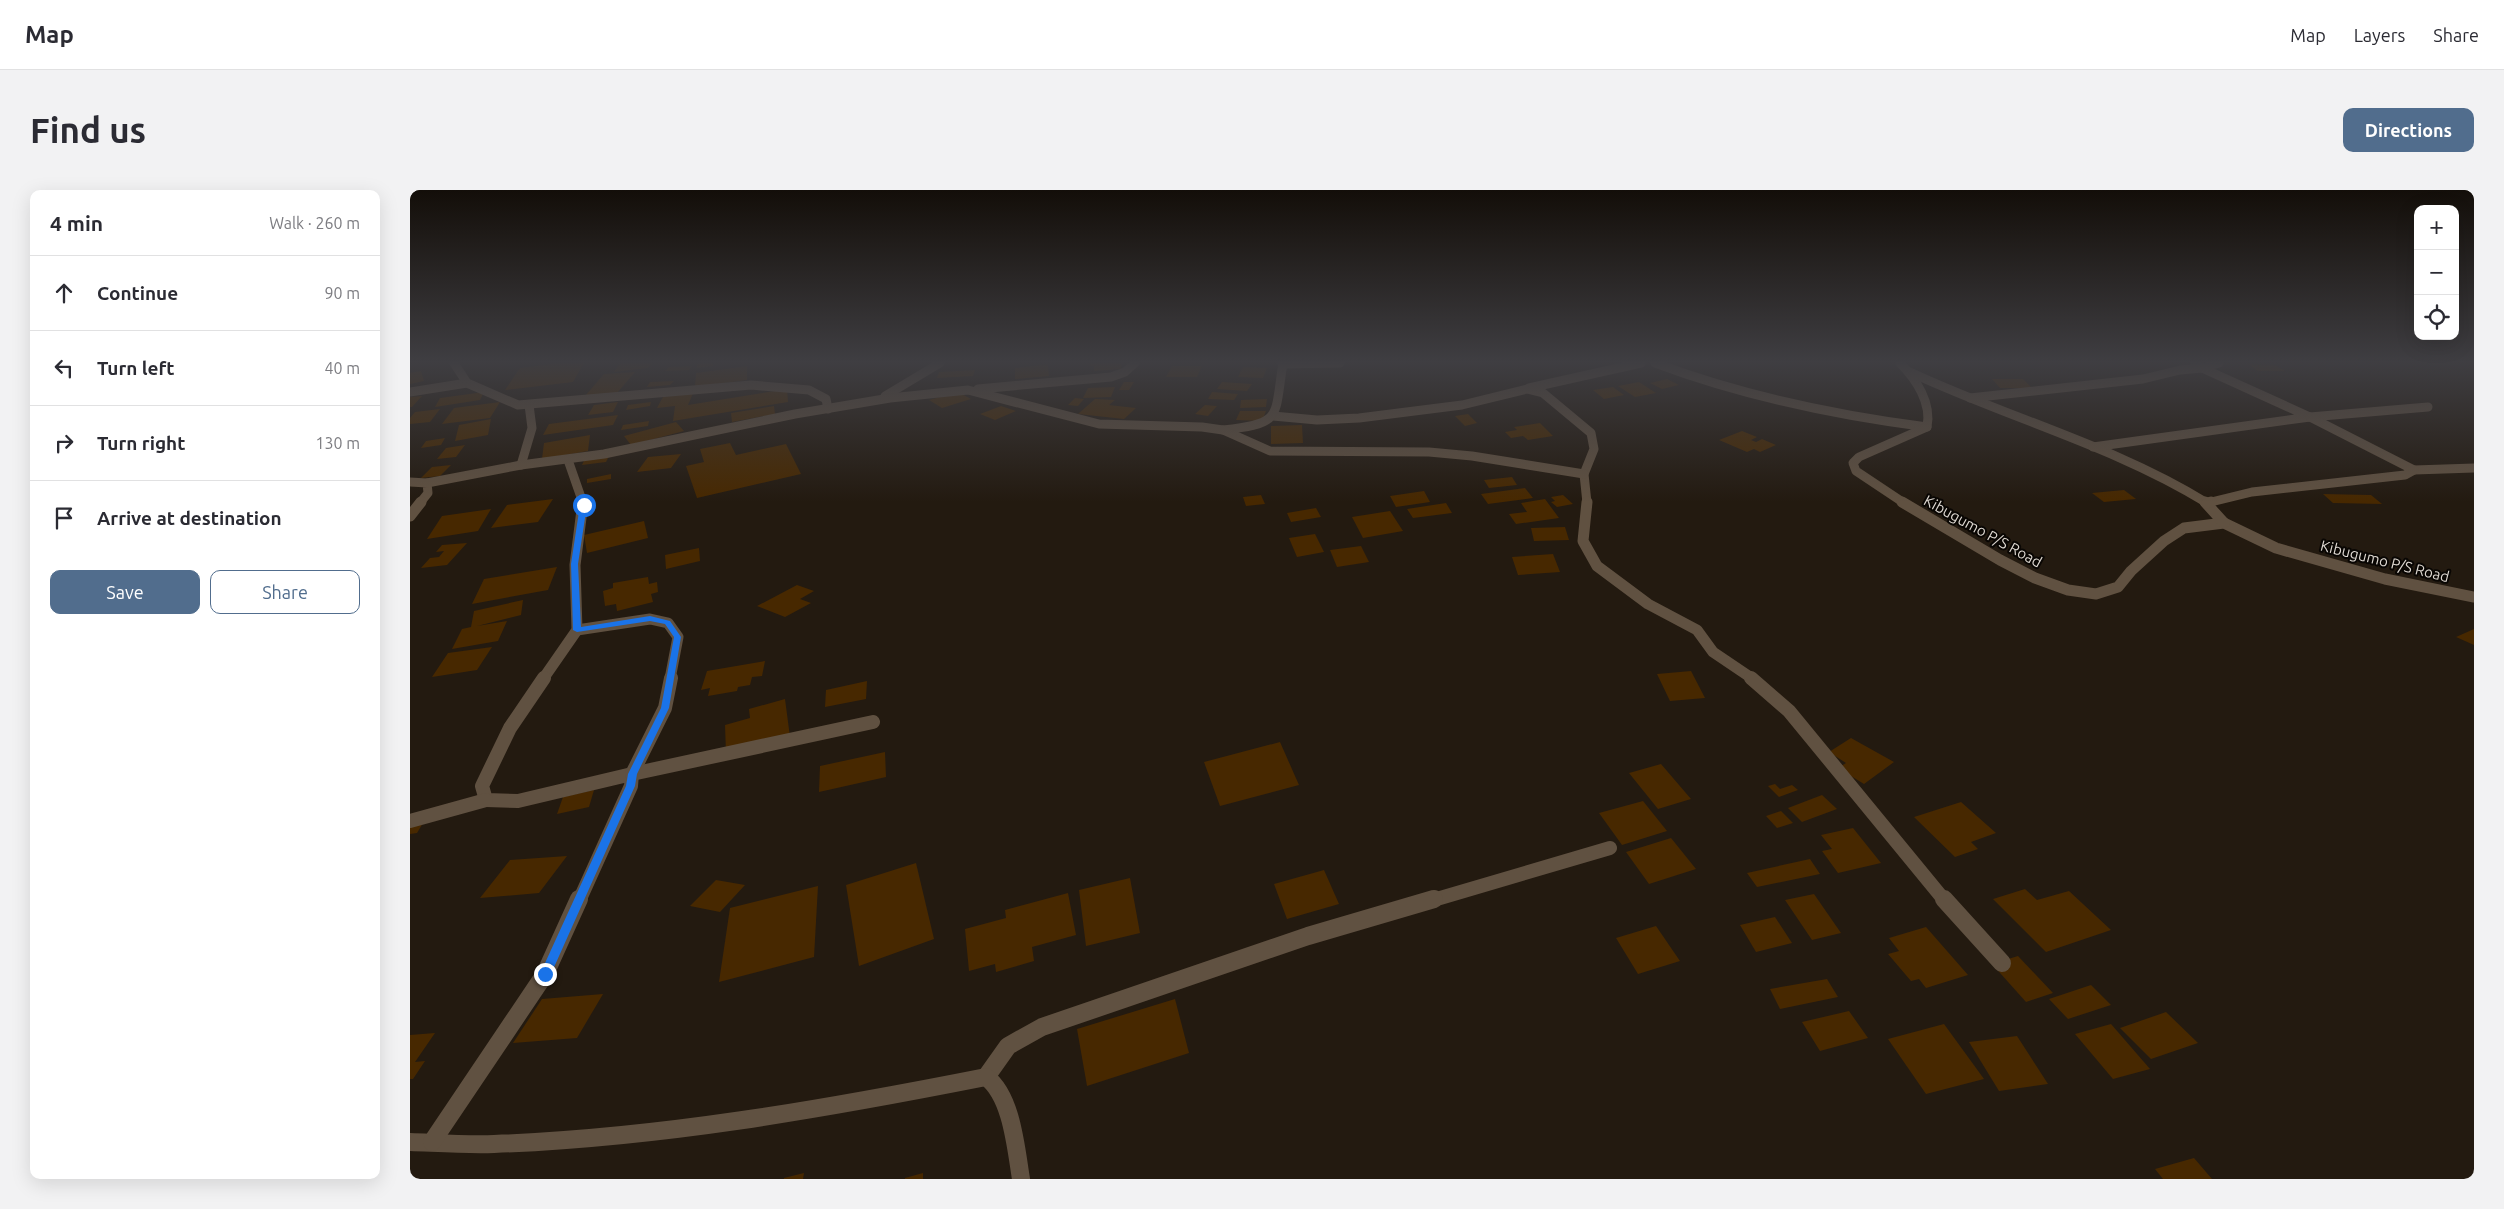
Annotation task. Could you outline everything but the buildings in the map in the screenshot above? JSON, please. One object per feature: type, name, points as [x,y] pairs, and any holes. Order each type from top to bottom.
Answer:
[{"type":"street","points":[[521,465],[532,432],[533,417],[530,409]]},
{"type":"street","points":[[410,482],[427,483],[521,465],[568,460],[827,409]]},
{"type":"street","points":[[1042,409],[1099,424],[1202,427],[1223,430],[1270,450],[1429,452],[1472,456],[1584,474]]},
{"type":"street","points":[[1223,430],[1256,426],[1266,422],[1273,416],[1274,409]]},
{"type":"street","points":[[1273,416],[1316,420],[1398,414],[1432,409]]},
{"type":"street","points":[[1564,409],[1591,433],[1594,450],[1584,474],[1587,504],[1583,541],[1597,566],[1648,604],[1697,630],[1713,652],[1756,682],[1789,711],[1951,908],[2002,963]]},
{"type":"street","points":[[1815,409],[1881,422],[1927,427],[1930,422],[1928,409]]},
{"type":"street","points":[[1996,409],[2093,447],[2167,480],[2207,504],[2224,523]]},
{"type":"street","points":[[2293,409],[2414,470]]},
{"type":"street","points":[[2093,447],[2310,417],[2403,409]]},
{"type":"street","name":"Kibugumo P/S Road","points":[[1927,427],[1859,457],[1852,463],[1856,471],[1888,494],[2000,560],[2035,578],[2068,590],[2096,594],[2118,587],[2131,570],[2164,541],[2184,528],[2224,523],[2276,548],[2386,579],[2474,597]]},
{"type":"street","points":[[486,800],[482,786],[510,728],[577,630],[574,564],[584,505],[568,460]]},
{"type":"street","points":[[2207,504],[2252,492],[2405,475],[2414,470],[2474,468]]},
{"type":"street","points":[[410,516],[428,493],[427,483]]},
{"type":"street","points":[[432,1142],[545,974],[630,786],[632,774],[665,708],[678,637],[668,623],[650,619],[577,630]]},
{"type":"street","points":[[410,821],[486,800],[518,801],[632,774],[873,722]]},
{"type":"street","points":[[986,1077],[1000,1052],[1017,1038],[1042,1027],[1308,936],[1610,848]]},
{"type":"street","points":[[410,1142],[493,1144],[676,1130],[891,1096],[986,1077],[997,1085],[1013,1130],[1021,1179]]},
{"type":"route","points":[[545,974],[564,937],[599,852],[630,786],[632,774],[665,708],[678,637],[668,623],[650,619],[626,620],[577,630],[574,564],[584,505]]}]
